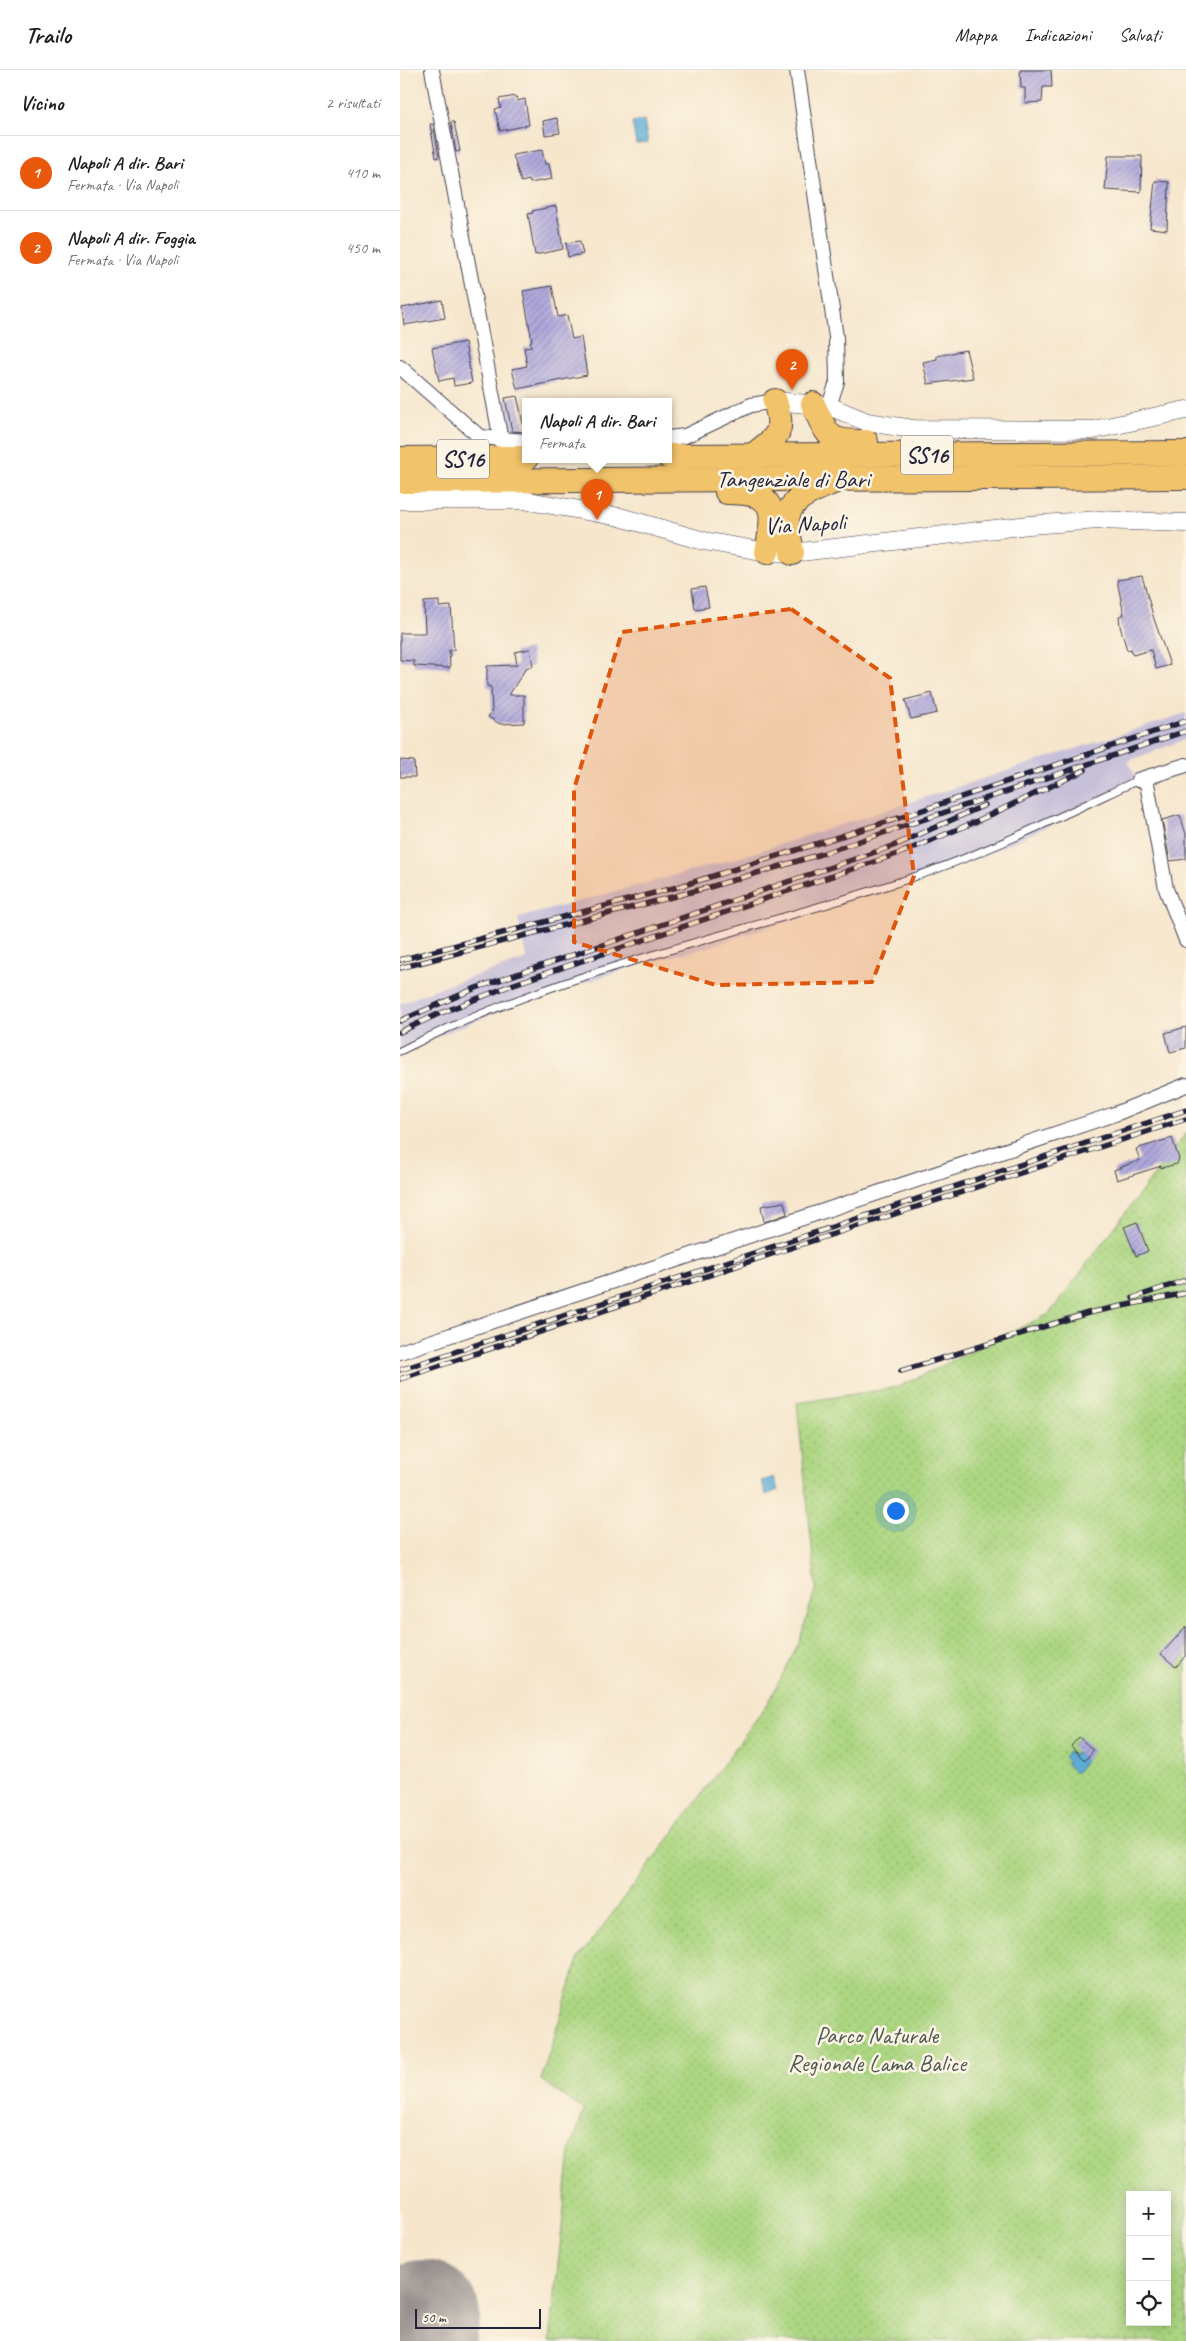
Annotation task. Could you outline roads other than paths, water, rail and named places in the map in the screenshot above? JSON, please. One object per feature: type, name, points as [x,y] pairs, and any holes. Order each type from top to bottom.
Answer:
[{"type":"highway","points":[[752,456],[773,440],[779,431],[781,420],[775,401]]},
{"type":"highway","points":[[821,405],[825,430],[840,442],[905,442],[926,455]]},
{"type":"highway","name":"Tangenziale di Bari","points":[[672,456],[1186,453]]},
{"type":"highway","name":"SS16","points":[[400,459],[522,458]]},
{"type":"highway","name":"Tangenziale di Bari","points":[[400,481],[1186,477]]},
{"type":"highway","points":[[655,479],[687,491],[750,492],[761,497],[770,508],[773,521],[767,552]]},
{"type":"highway","points":[[792,553],[787,521],[793,506],[806,494],[839,479]]},
{"type":"street","points":[[432,70],[501,441]]},
{"type":"street","points":[[797,70],[836,337],[837,382],[821,405]]},
{"type":"street","points":[[400,367],[411,374],[480,437],[501,441],[522,442]]},
{"type":"street","points":[[672,438],[685,436],[751,405],[775,401],[821,405],[867,422],[913,429],[1067,432],[1116,427],[1186,410]]},
{"type":"street","name":"Via Napoli","points":[[400,500],[524,500],[620,518],[704,541],[767,552],[792,553],[1029,525],[1099,520],[1186,523]]},
{"type":"street","points":[[1186,765],[1142,779],[1166,888],[1186,940]]},
{"type":"street","points":[[400,1352],[1115,1114],[1186,1086]]},
{"type":"lane","points":[[400,1051],[438,1032],[503,1004],[638,958],[758,925],[906,880],[954,863],[1142,779]]},
{"type":"water","points":[[644,120],[648,143],[636,144],[632,122]]},
{"type":"water","points":[[774,1477],[778,1490],[766,1495],[762,1481]]},
{"type":"water","points":[[1069,1751],[1074,1755],[1077,1752],[1085,1761],[1075,1773],[1066,1764],[1068,1761],[1064,1757]]},
{"type":"railway","points":[[400,960],[681,886],[899,818],[1186,721]]},
{"type":"railway","points":[[400,968],[710,887],[818,855],[1186,731]]},
{"type":"railway","points":[[400,1032],[436,1015],[514,984],[903,852],[975,822],[1085,770]]},
{"type":"railway","points":[[400,1021],[476,988],[893,846],[985,805]]},
{"type":"railway","points":[[400,1370],[1186,1110]]},
{"type":"railway","points":[[400,1379],[772,1254],[1186,1119]]},
{"type":"railway","points":[[1133,1298],[1186,1280]]},
{"type":"railway","points":[[901,1371],[1088,1313],[1186,1293]]},
{"type":"place","name":"Napoli A dir. Foggia","points":[[792,390]]},
{"type":"place","name":"Napoli A dir. Bari","points":[[597,520]]},
{"type":"park label","name":"Parco Naturale Regionale Lama Balice","points":[[877,2049]]}]
